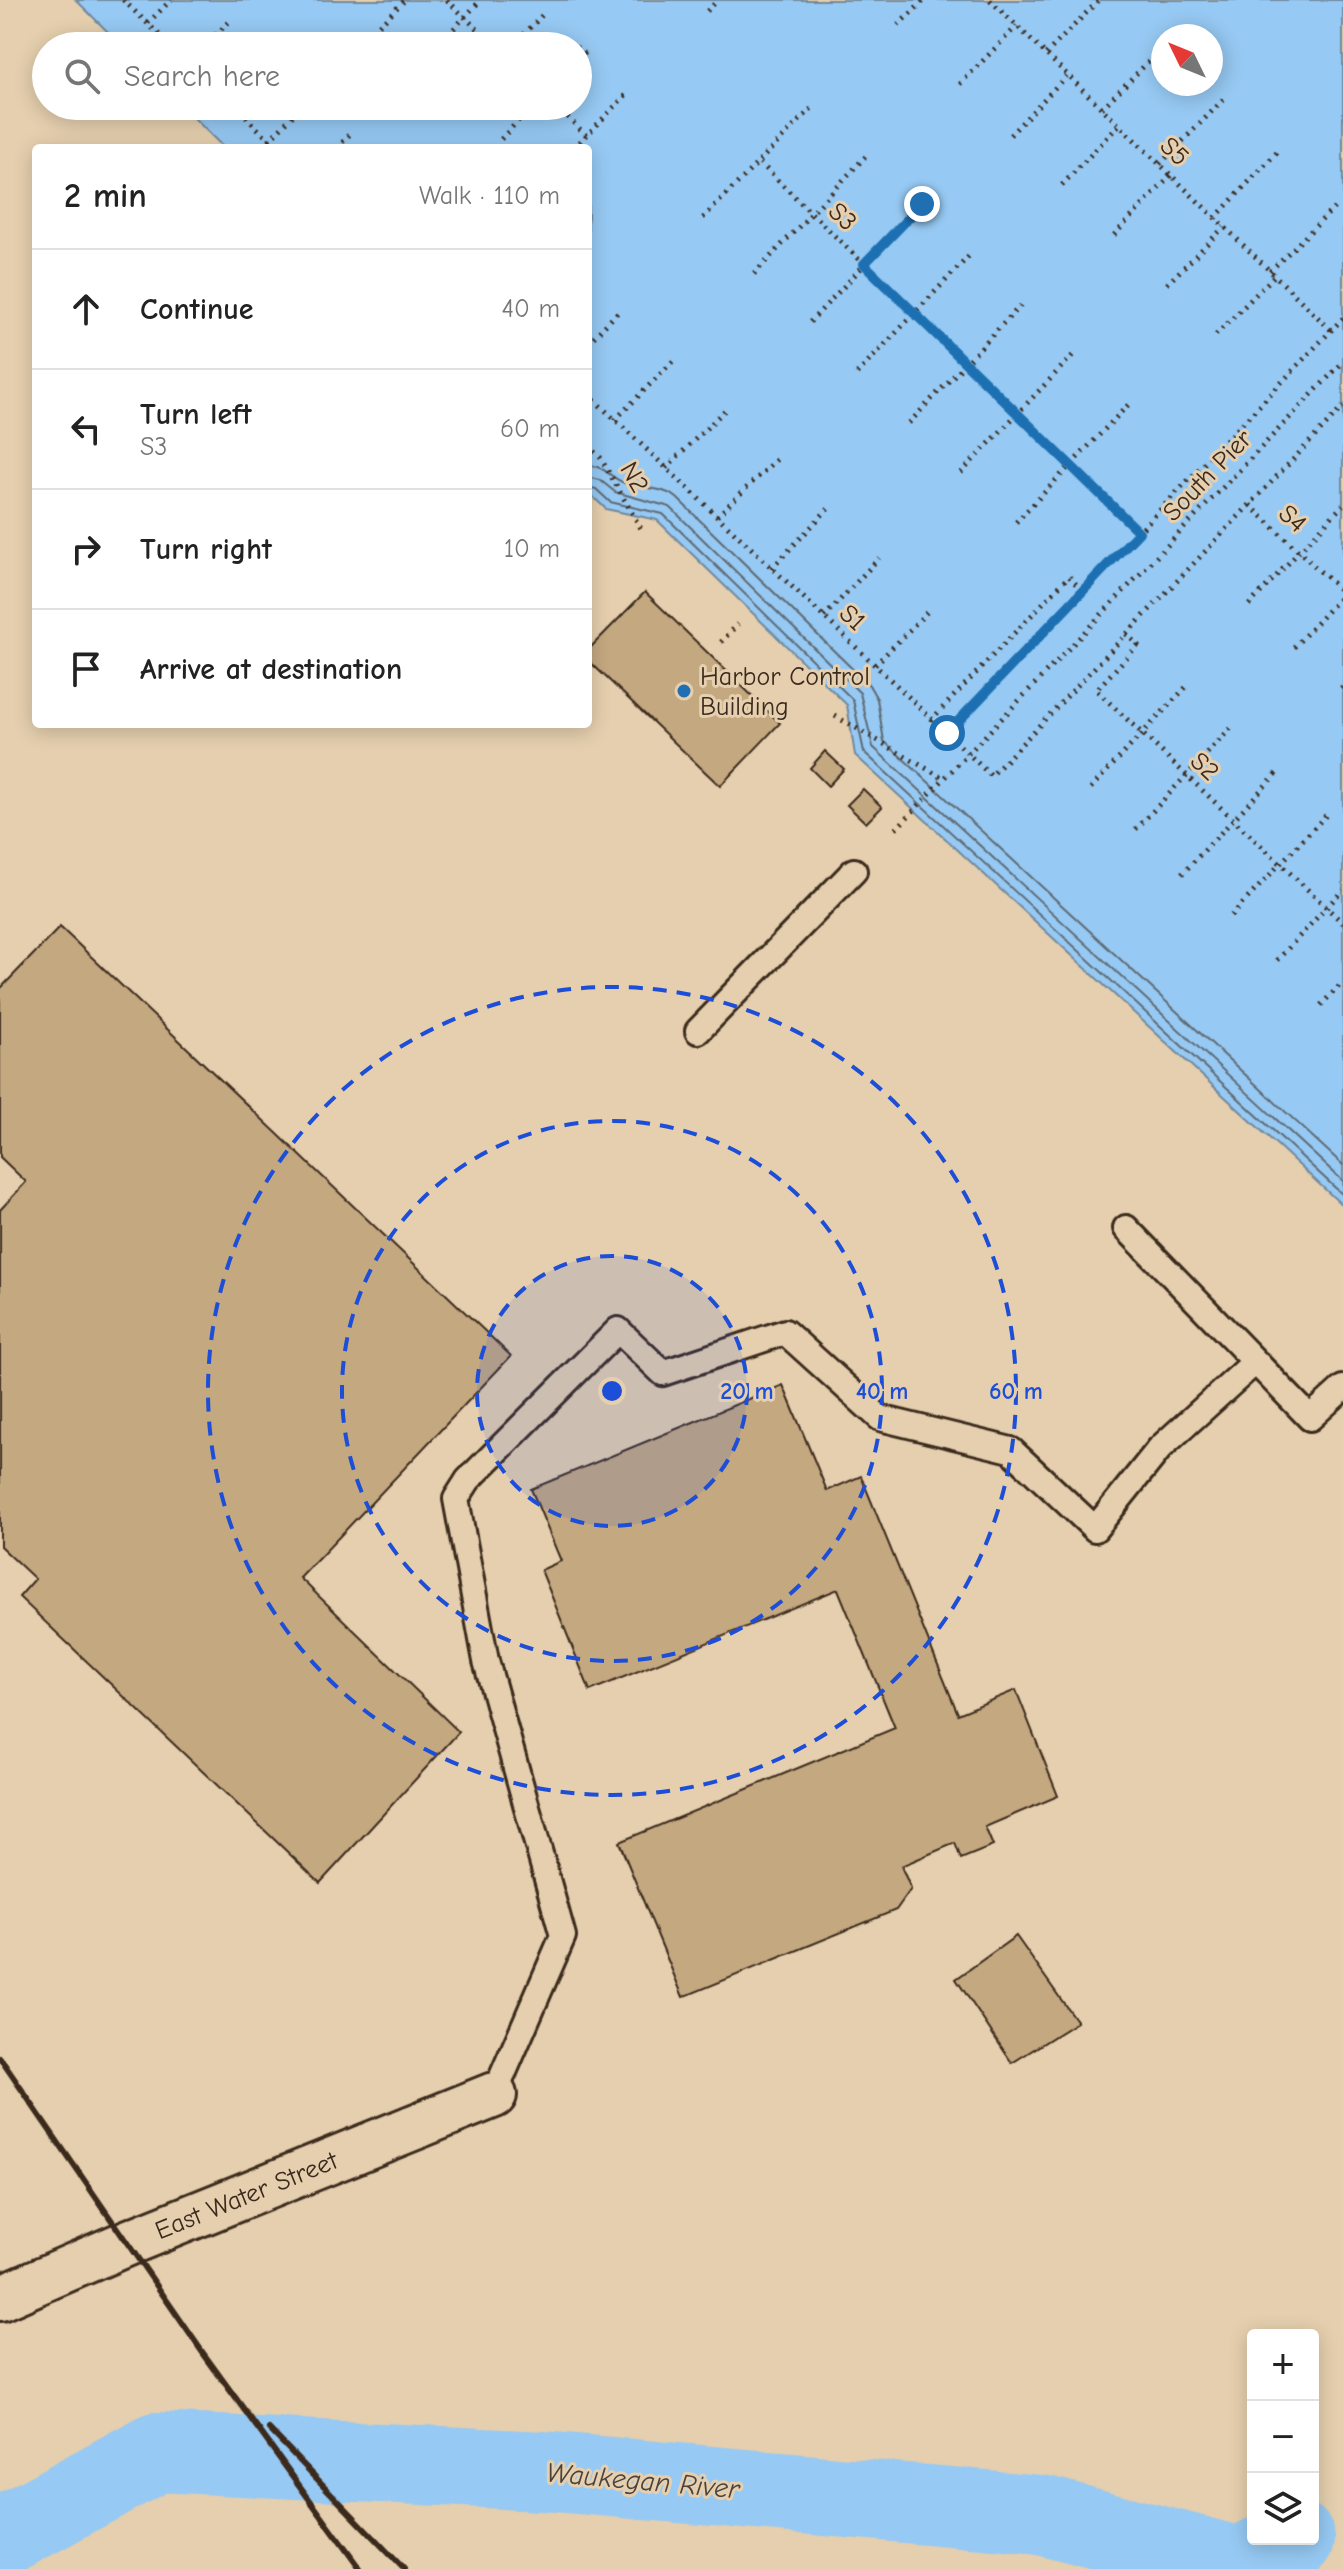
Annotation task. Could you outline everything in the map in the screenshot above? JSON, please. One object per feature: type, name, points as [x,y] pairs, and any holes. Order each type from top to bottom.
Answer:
[{"type":"street","name":"East Water Street","points":[[0,2298],[127,2243],[494,2095]]},
{"type":"lane","points":[[698,1031],[854,871]]},
{"type":"lane","points":[[1126,1228],[1310,1418],[1343,1388]]},
{"type":"lane","points":[[494,2095],[563,1936],[486,1661],[456,1499],[468,1480],[618,1330],[663,1373],[785,1332],[880,1418],[1011,1450],[1095,1529],[1160,1448],[1255,1362]]},
{"type":"path","points":[[123,0],[157,32]]},
{"type":"path","points":[[148,23],[171,0]]},
{"type":"path","points":[[379,25],[405,0]]},
{"type":"path","points":[[447,0],[481,32]]},
{"type":"path","points":[[450,32],[481,0]]},
{"type":"path","points":[[707,11],[718,0]]},
{"type":"path","points":[[898,25],[925,0]]},
{"type":"path","name":"S5","points":[[990,0],[1331,330]]},
{"type":"path","points":[[1046,54],[1099,0]]},
{"type":"path","points":[[526,32],[545,12]]},
{"type":"path","points":[[219,32],[232,19]]},
{"type":"path","points":[[960,84],[1017,26]]},
{"type":"path","points":[[1102,108],[1151,59]]},
{"type":"path","points":[[1010,135],[1067,75]]},
{"type":"path","points":[[578,144],[629,92]]},
{"type":"path","points":[[1160,164],[1224,99]]},
{"type":"path","points":[[703,218],[815,105]]},
{"type":"path","points":[[248,120],[274,144]]},
{"type":"path","points":[[269,140],[288,120]]},
{"type":"path","points":[[501,139],[519,120]]},
{"type":"path","points":[[570,120],[586,135]]},
{"type":"path","points":[[1062,185],[1119,125]]},
{"type":"path","points":[[341,144],[352,132]]},
{"type":"path","points":[[1215,218],[1277,152]]},
{"type":"path","points":[[754,274],[866,156]]},
{"type":"path","name":"S3","points":[[760,163],[1139,532]]},
{"type":"path","points":[[1114,235],[1171,176]]},
{"type":"path","points":[[810,322],[922,204]]},
{"type":"path","points":[[1216,335],[1334,208]]},
{"type":"path","points":[[1167,284],[1224,227]]},
{"type":"path","points":[[857,374],[969,256]]},
{"type":"path","points":[[909,423],[1021,305]]},
{"type":"path","points":[[592,339],[621,309]]},
{"type":"path","points":[[1343,318],[947,733],[991,776],[1343,407]]},
{"type":"path","points":[[961,473],[1073,355]]},
{"type":"path","points":[[615,420],[673,361]]},
{"type":"path","name":"South Pier","points":[[896,829],[1343,362]]},
{"type":"path","name":"S1","points":[[592,398],[932,719],[1069,576],[1082,591]]},
{"type":"path","points":[[1016,522],[1128,405]]},
{"type":"path","points":[[666,468],[727,408]]},
{"type":"path","name":"N2","points":[[592,450],[600,457],[643,532]]},
{"type":"path","points":[[717,516],[777,459]]},
{"type":"path","name":"S4","points":[[1250,505],[1343,594]]},
{"type":"path","points":[[1249,605],[1343,505]]},
{"type":"path","points":[[772,568],[828,509]]},
{"type":"path","points":[[824,617],[879,558]]},
{"type":"path","points":[[1294,647],[1343,594]]},
{"type":"path","points":[[875,665],[928,611]]},
{"type":"path","points":[[721,642],[738,624]]},
{"type":"path","name":"S2","points":[[1126,634],[1138,645],[1096,690],[1343,923]]},
{"type":"path","points":[[1091,788],[1188,685]]},
{"type":"path","points":[[835,716],[943,778]]},
{"type":"path","points":[[1136,829],[1233,726]]},
{"type":"path","points":[[1182,874],[1279,771]]},
{"type":"path","points":[[1231,916],[1328,813]]},
{"type":"path","points":[[1277,960],[1343,890]]},
{"type":"path","points":[[1321,1005],[1343,982]]},
{"type":"water","points":[[76,0],[1343,0],[1343,1206],[855,755],[847,705],[657,520],[606,509],[592,496],[592,144],[220,144],[196,120],[592,120],[592,32],[108,32]]},
{"type":"building","name":"Harbor Control Building","points":[[645,592],[780,723],[720,786],[592,664],[592,646]]},
{"type":"building","points":[[825,751],[844,769],[828,786],[810,768]]},
{"type":"building","points":[[863,789],[882,807],[866,823],[847,805]]},
{"type":"building","points":[[60,927],[511,1356],[300,1578],[459,1732],[320,1883],[19,1597],[35,1579],[0,1546],[0,1210],[26,1182],[0,1157],[0,989]]},
{"type":"building","points":[[783,1385],[827,1491],[861,1476],[958,1714],[1016,1690],[1058,1796],[985,1827],[993,1846],[961,1859],[955,1843],[901,1866],[911,1889],[896,1910],[683,1997],[619,1842],[895,1728],[838,1589],[590,1691],[541,1570],[561,1561],[531,1489]]},
{"type":"building","points":[[1016,1936],[1077,2022],[1012,2063],[956,1979]]},
{"type":"waterway","name":"Waukegan River","points":[[0,2538],[157,2452],[543,2471],[1041,2515],[1240,2567],[1283,2545]]},
{"type":"railway","points":[[0,2058],[203,2353],[360,2569]]},
{"type":"railway","points":[[269,2429],[404,2569]]},
{"type":"place","name":"Harbor Control Building","points":[[684,691]]},
{"type":"route","points":[[922,204],[864,264],[1139,532],[947,733]]}]
